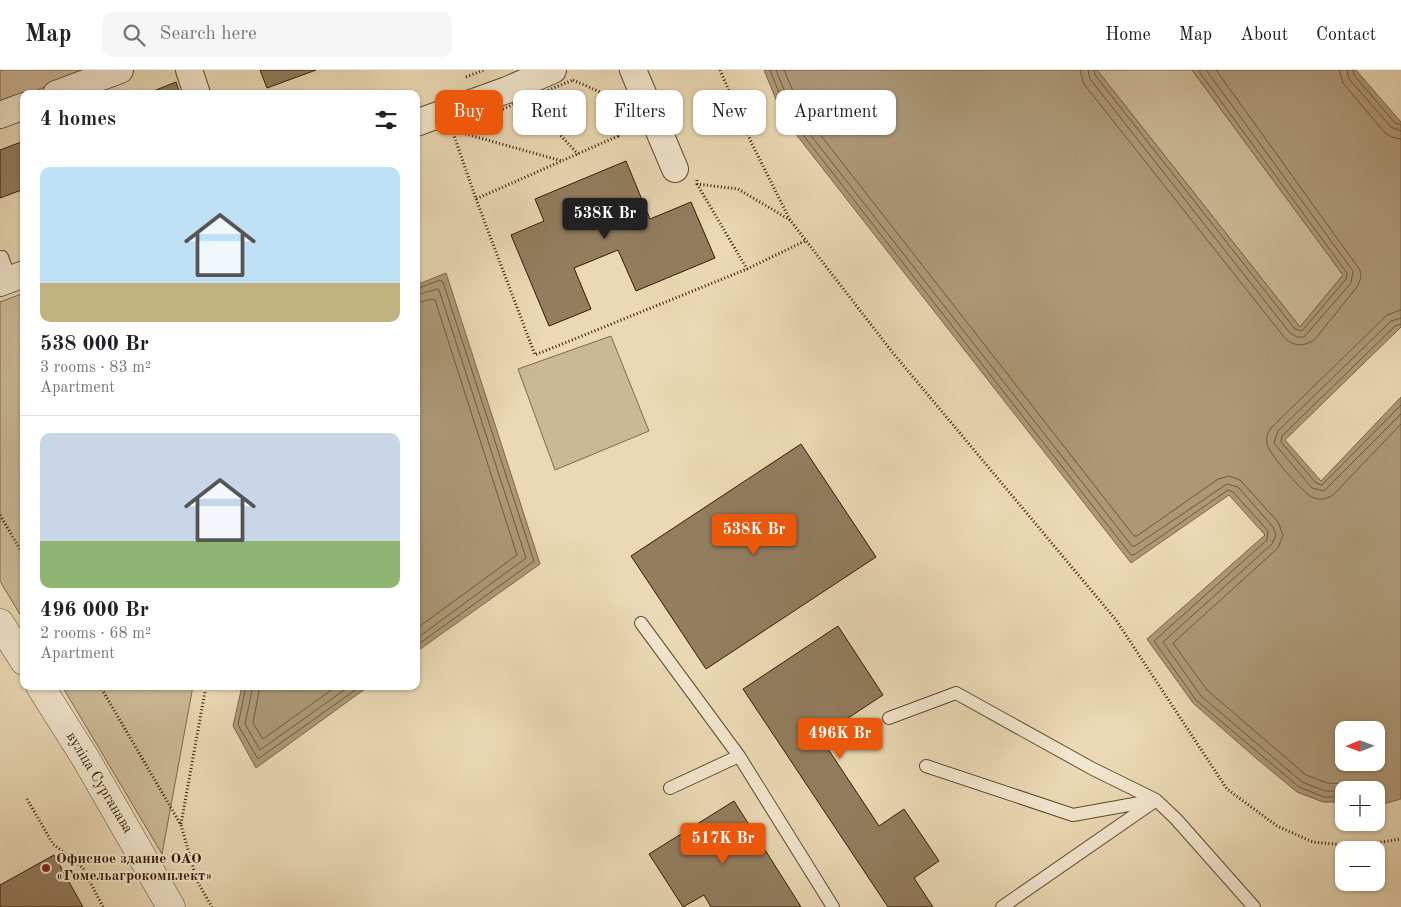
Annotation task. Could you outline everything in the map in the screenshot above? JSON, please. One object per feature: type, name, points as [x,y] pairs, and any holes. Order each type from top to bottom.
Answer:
[{"type":"street","points":[[67,90],[120,70]]},
{"type":"street","points":[[189,70],[196,90]]},
{"type":"street","points":[[420,122],[518,87],[552,70]]},
{"type":"street","points":[[633,70],[686,172]]},
{"type":"street","points":[[0,115],[20,108]]},
{"type":"street","points":[[0,623],[20,655]]},
{"type":"street","name":"вуліца Сурганава","points":[[43,690],[86,759],[172,907]]},
{"type":"lane","points":[[641,623],[740,756],[833,907]]},
{"type":"lane","points":[[889,718],[956,693],[1093,769],[1156,800],[1176,819],[1254,907]]},
{"type":"lane","points":[[670,788],[740,756]]},
{"type":"lane","points":[[926,766],[1073,815],[1156,800]]},
{"type":"lane","points":[[1002,907],[1156,800]]},
{"type":"path","points":[[720,70],[752,144],[790,220],[893,353],[1116,620],[1227,788],[1277,826],[1313,842],[1356,846],[1401,839]]},
{"type":"path","points":[[476,199],[618,136],[600,92],[574,80],[518,87],[503,97]]},
{"type":"path","points":[[518,87],[578,154]]},
{"type":"path","points":[[454,135],[534,355],[747,269],[805,241]]},
{"type":"path","points":[[470,135],[563,161]]},
{"type":"path","points":[[686,172],[697,184],[747,269]]},
{"type":"path","points":[[697,184],[738,189],[790,220]]},
{"type":"path","points":[[0,515],[20,549]]},
{"type":"path","points":[[102,690],[181,825],[197,881],[212,907]]},
{"type":"path","points":[[181,825],[205,690]]},
{"type":"path","points":[[27,799],[53,844],[83,868],[103,907]]},
{"type":"shaded area","points":[[0,70],[90,70],[37,90],[20,90],[20,96],[0,104]]},
{"type":"shaded area","points":[[1097,70],[1192,70],[1343,275],[1300,327]]},
{"type":"shaded area","points":[[20,294],[20,614],[0,581],[0,302]]},
{"type":"shaded area","points":[[611,336],[649,431],[555,470],[518,369]]},
{"type":"shaded area","points":[[64,690],[192,690],[162,854]]},
{"type":"water","points":[[764,70],[1097,70],[1300,327],[1343,275],[1192,70],[1356,70],[1401,122],[1401,327],[1285,440],[1321,481],[1401,397],[1401,799],[1385,803],[1385,781],[1335,781],[1335,802],[1323,802],[1297,792],[1193,703],[1147,639],[1265,535],[1229,495],[1131,563],[797,135],[896,135],[896,90],[776,90],[776,99]]},
{"type":"water","points":[[446,273],[540,564],[420,649],[420,283]]},
{"type":"water","points":[[241,690],[363,690],[256,768],[233,726]]},
{"type":"building","points":[[260,70],[316,70],[267,88]]},
{"type":"building","points":[[176,82],[179,90],[156,90]]},
{"type":"building","points":[[20,142],[20,190],[0,198],[0,150]]},
{"type":"building","points":[[626,161],[650,219],[691,202],[715,258],[636,291],[618,250],[574,268],[591,309],[549,326],[511,235],[544,221],[535,199]]},
{"type":"building","points":[[801,444],[876,557],[706,669],[631,556]]},
{"type":"building","points":[[838,626],[883,695],[842,722],[850,734],[828,749],[879,826],[904,809],[939,861],[914,878],[933,907],[888,907],[743,689]]},
{"type":"building","points":[[734,801],[801,907],[711,907],[704,895],[683,907],[649,854]]},
{"type":"building","name":"Офисное здание ОАО «Гомельагрокомплект»","points":[[54,855],[83,907],[0,907],[0,885]]},
{"type":"place","name":"Офисное здание ОАО «Гомельагрокомплект»","points":[[46,868]]}]
